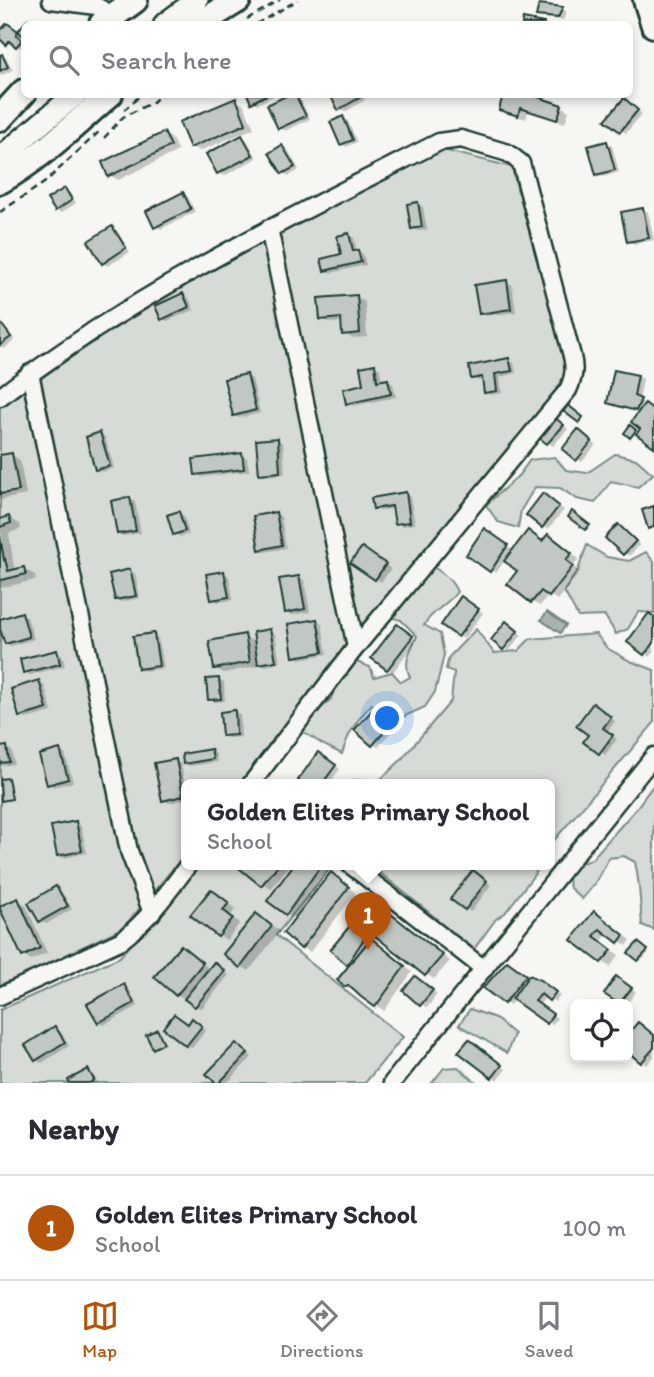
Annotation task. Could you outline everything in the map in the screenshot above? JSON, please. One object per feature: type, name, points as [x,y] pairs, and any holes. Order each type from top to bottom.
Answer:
[{"type":"highway","points":[[108,20],[135,0]]},
{"type":"highway","points":[[204,21],[238,0]]},
{"type":"highway","points":[[646,0],[654,25]]},
{"type":"highway","points":[[0,118],[21,95]]},
{"type":"highway","points":[[0,181],[60,139],[106,98]]},
{"type":"main road","points":[[156,21],[183,0]]},
{"type":"main road","points":[[169,21],[197,0]]},
{"type":"main road","points":[[0,158],[55,98]]},
{"type":"main road","points":[[0,141],[70,98]]},
{"type":"street","points":[[51,0],[96,6],[108,20]]},
{"type":"street","points":[[0,397],[30,373],[142,300],[269,228],[439,142],[461,139],[508,153],[521,163],[575,369],[573,379],[568,390],[355,647],[255,779]]},
{"type":"street","points":[[269,228],[355,647]]},
{"type":"street","points":[[30,373],[129,851],[152,913]]},
{"type":"street","points":[[392,1083],[654,756]]},
{"type":"street","points":[[0,996],[122,940],[152,913],[184,870]]},
{"type":"street","points":[[357,870],[484,969]]},
{"type":"path","points":[[243,21],[280,0]]},
{"type":"path","points":[[261,21],[298,0]]},
{"type":"path","points":[[104,138],[123,117],[157,98]]},
{"type":"shaded area","points":[[443,150],[512,167],[568,372],[560,391],[246,779],[181,779],[181,859],[124,927],[0,985],[0,405],[39,374],[280,228]]},
{"type":"shaded area","points":[[615,454],[636,459],[653,474],[638,487],[611,481],[595,503],[577,499],[560,488],[535,487],[521,510],[518,528],[498,522],[486,505],[519,475],[530,460],[555,457],[566,470],[587,473]]},
{"type":"shaded area","points":[[587,545],[607,557],[629,561],[646,552],[654,562],[654,613],[638,612],[628,629],[616,634],[605,616],[578,617],[564,591],[578,570]]},
{"type":"shaded area","points":[[432,566],[447,577],[457,592],[431,615],[424,625],[440,634],[444,655],[435,692],[425,707],[396,720],[372,704],[354,727],[342,754],[302,731],[309,720],[331,699],[335,687],[354,661],[370,667],[374,677],[392,672],[401,682],[410,677],[407,661],[417,636],[401,620],[393,618]]},
{"type":"shaded area","points":[[547,612],[566,625],[560,633],[541,620]]},
{"type":"shaded area","points":[[476,629],[494,653],[518,651],[530,639],[596,634],[607,648],[654,670],[654,723],[555,839],[555,779],[381,779],[451,701],[454,672],[446,669],[449,657]]},
{"type":"shaded area","points":[[654,784],[654,930],[642,925],[635,862],[624,856],[609,858],[594,885],[582,899],[570,888],[565,868],[591,860]]},
{"type":"shaded area","points":[[191,870],[329,870],[276,935],[403,1037],[365,1083],[0,1083],[0,1010],[120,957]]},
{"type":"shaded area","points":[[376,870],[538,870],[474,949],[447,936],[436,924],[437,919]]},
{"type":"shaded area","points":[[470,1009],[495,1018],[514,1034],[507,1053],[459,1025]]},
{"type":"shaded area","points":[[458,1067],[477,1083],[432,1083],[444,1068]]},
{"type":"building","points":[[539,4],[563,7],[558,18],[536,16]]},
{"type":"building","points":[[7,23],[18,31],[16,34],[21,41],[16,47],[9,41],[6,45],[0,39],[0,31]]},
{"type":"building","points":[[2,54],[8,67],[0,71],[0,55]]},
{"type":"building","points":[[236,98],[246,124],[190,148],[179,122]]},
{"type":"building","points":[[282,98],[297,98],[306,116],[278,129],[267,105]]},
{"type":"building","points":[[332,98],[359,98],[338,110]]},
{"type":"building","points":[[502,98],[541,98],[562,105],[557,120],[520,108],[518,116],[499,110]]},
{"type":"building","points":[[624,98],[638,110],[620,132],[605,120]]},
{"type":"building","points":[[343,116],[353,140],[340,145],[330,122]]},
{"type":"building","points":[[164,132],[171,146],[108,177],[102,162]]},
{"type":"building","points":[[242,135],[253,155],[217,174],[206,154]]},
{"type":"building","points":[[607,141],[615,170],[596,175],[588,146]]},
{"type":"building","points":[[282,145],[295,167],[282,174],[269,153]]},
{"type":"building","points":[[65,188],[72,200],[55,211],[47,199]]},
{"type":"building","points":[[183,192],[191,209],[154,228],[146,211]]},
{"type":"building","points":[[418,202],[422,227],[411,229],[407,204]]},
{"type":"building","points":[[643,208],[649,238],[627,242],[621,212]]},
{"type":"building","points":[[112,226],[126,248],[102,264],[88,241]]},
{"type":"building","points":[[349,233],[353,251],[358,250],[361,262],[324,271],[321,259],[341,254],[337,236]]},
{"type":"building","points":[[507,280],[511,309],[479,314],[474,285]]},
{"type":"building","points":[[183,293],[189,307],[161,320],[155,306]]},
{"type":"building","points":[[357,295],[360,333],[342,335],[341,318],[320,320],[318,298]]},
{"type":"building","points":[[0,322],[11,337],[0,345]]},
{"type":"building","points":[[509,358],[512,371],[495,374],[497,391],[484,393],[482,377],[471,379],[469,366]]},
{"type":"building","points":[[375,364],[377,381],[388,379],[391,394],[346,404],[343,389],[363,384],[360,367]]},
{"type":"building","points":[[614,370],[638,375],[634,396],[641,399],[636,411],[607,403]]},
{"type":"building","points":[[247,374],[256,410],[233,416],[224,379]]},
{"type":"building","points":[[645,403],[654,410],[654,447],[636,434],[640,429],[631,422]]},
{"type":"building","points":[[568,405],[583,417],[579,423],[563,411]]},
{"type":"building","points":[[553,416],[564,425],[547,444],[537,436]]},
{"type":"building","points":[[630,425],[636,430],[630,438],[624,433]]},
{"type":"building","points":[[578,429],[592,441],[576,461],[562,449]]},
{"type":"building","points":[[100,432],[110,466],[95,470],[86,437]]},
{"type":"building","points":[[278,438],[280,472],[259,474],[256,440]]},
{"type":"building","points":[[12,453],[19,491],[0,494],[0,455]]},
{"type":"building","points":[[242,453],[244,469],[195,475],[193,459]]},
{"type":"building","points":[[406,492],[410,522],[395,524],[392,506],[373,509],[371,498]]},
{"type":"building","points":[[543,493],[559,506],[542,528],[526,515]]},
{"type":"building","points":[[130,497],[136,531],[117,534],[111,501]]},
{"type":"building","points":[[654,506],[654,527],[648,529],[642,510]]},
{"type":"building","points":[[179,511],[185,531],[173,535],[167,515]]},
{"type":"building","points":[[572,511],[590,525],[585,530],[568,517]]},
{"type":"building","points":[[276,512],[282,545],[259,550],[253,516]]},
{"type":"building","points":[[9,516],[11,523],[0,527],[0,519]]},
{"type":"building","points":[[618,524],[636,541],[623,555],[605,538]]},
{"type":"building","points":[[484,528],[508,545],[490,572],[466,555]]},
{"type":"building","points":[[528,530],[542,541],[548,534],[572,553],[566,560],[573,566],[549,597],[541,591],[531,603],[507,584],[517,571],[504,561]]},
{"type":"building","points":[[0,536],[8,571],[24,567],[26,574],[0,579]]},
{"type":"building","points":[[362,547],[386,564],[375,580],[350,563]]},
{"type":"building","points":[[130,569],[136,596],[115,600],[109,574]]},
{"type":"building","points":[[224,571],[229,597],[211,600],[206,574]]},
{"type":"building","points":[[299,576],[305,609],[285,613],[279,579]]},
{"type":"building","points":[[461,596],[479,609],[458,637],[441,625]]},
{"type":"building","points":[[22,612],[29,637],[5,644],[0,619]]},
{"type":"building","points":[[649,613],[654,617],[654,643],[644,655],[627,642]]},
{"type":"building","points":[[317,619],[323,652],[293,657],[288,624]]},
{"type":"building","points":[[506,621],[518,631],[503,650],[491,640]]},
{"type":"building","points":[[397,624],[413,636],[387,670],[371,658]]},
{"type":"building","points":[[270,629],[276,661],[258,664],[253,632]]},
{"type":"building","points":[[154,633],[159,666],[138,669],[133,636]]},
{"type":"building","points":[[245,634],[250,662],[214,669],[209,641]]},
{"type":"building","points":[[57,650],[60,664],[23,673],[20,659]]},
{"type":"building","points":[[219,678],[221,699],[208,700],[206,679]]},
{"type":"building","points":[[39,680],[47,709],[19,717],[11,689]]},
{"type":"building","points":[[593,703],[611,717],[603,728],[613,735],[599,754],[583,742],[588,735],[576,726]]},
{"type":"building","points":[[374,708],[392,723],[372,746],[354,730]]},
{"type":"building","points":[[235,710],[236,735],[222,736],[220,712]]},
{"type":"building","points":[[7,746],[9,762],[0,763],[0,747]]},
{"type":"building","points":[[60,749],[68,779],[47,785],[39,755]]},
{"type":"building","points":[[211,749],[213,759],[183,764],[182,754]]},
{"type":"building","points":[[318,752],[336,765],[326,779],[299,779]]},
{"type":"building","points":[[176,759],[181,796],[162,801],[154,763]]},
{"type":"building","points":[[8,778],[12,799],[1,801],[0,779]]},
{"type":"building","points":[[76,821],[82,851],[57,856],[51,826]]},
{"type":"building","points":[[241,870],[274,870],[261,886]]},
{"type":"building","points":[[290,870],[318,870],[286,915],[267,901]]},
{"type":"building","points":[[473,870],[487,881],[465,910],[450,899]]},
{"type":"building","points":[[331,872],[349,887],[301,949],[283,933]]},
{"type":"building","points":[[56,886],[68,906],[39,922],[28,903]]},
{"type":"building","points":[[211,889],[229,903],[223,910],[233,918],[218,937],[190,915]]},
{"type":"building","points":[[18,898],[40,948],[22,957],[0,909],[0,906]]},
{"type":"building","points":[[372,899],[443,955],[425,976],[369,931],[347,965],[330,950]]},
{"type":"building","points":[[594,911],[624,935],[618,943],[600,929],[594,936],[612,950],[601,963],[571,940]]},
{"type":"building","points":[[256,913],[272,926],[240,968],[223,954]]},
{"type":"building","points":[[371,938],[405,966],[375,1007],[348,985],[344,987],[337,980]]},
{"type":"building","points":[[638,942],[648,950],[638,961],[628,953]]},
{"type":"building","points":[[181,945],[203,963],[176,996],[154,977]]},
{"type":"building","points":[[507,961],[526,975],[504,1004],[483,988]]},
{"type":"building","points":[[214,962],[225,971],[195,1007],[184,999]]},
{"type":"building","points":[[529,975],[556,992],[549,1001],[541,994],[535,1001],[553,1014],[547,1024],[512,999]]},
{"type":"building","points":[[415,976],[433,990],[420,1006],[403,991]]},
{"type":"building","points":[[616,976],[632,988],[623,999],[612,999],[604,994]]},
{"type":"building","points":[[124,984],[134,1003],[98,1023],[87,1004]]},
{"type":"building","points":[[174,1014],[188,1024],[192,1018],[202,1026],[186,1046],[163,1028]]},
{"type":"building","points":[[638,1022],[654,1035],[654,1048],[641,1063],[633,1056],[633,1028]]},
{"type":"building","points":[[55,1026],[65,1042],[35,1061],[25,1045]]},
{"type":"building","points":[[157,1029],[164,1043],[153,1049],[146,1035]]},
{"type":"building","points":[[469,1039],[502,1065],[492,1078],[458,1052]]},
{"type":"building","points":[[236,1043],[248,1053],[216,1083],[206,1074]]},
{"type":"building","points":[[88,1069],[94,1080],[89,1083],[69,1083],[68,1080]]},
{"type":"place","name":"Golden Elites Primary School","points":[[368,950]]}]
